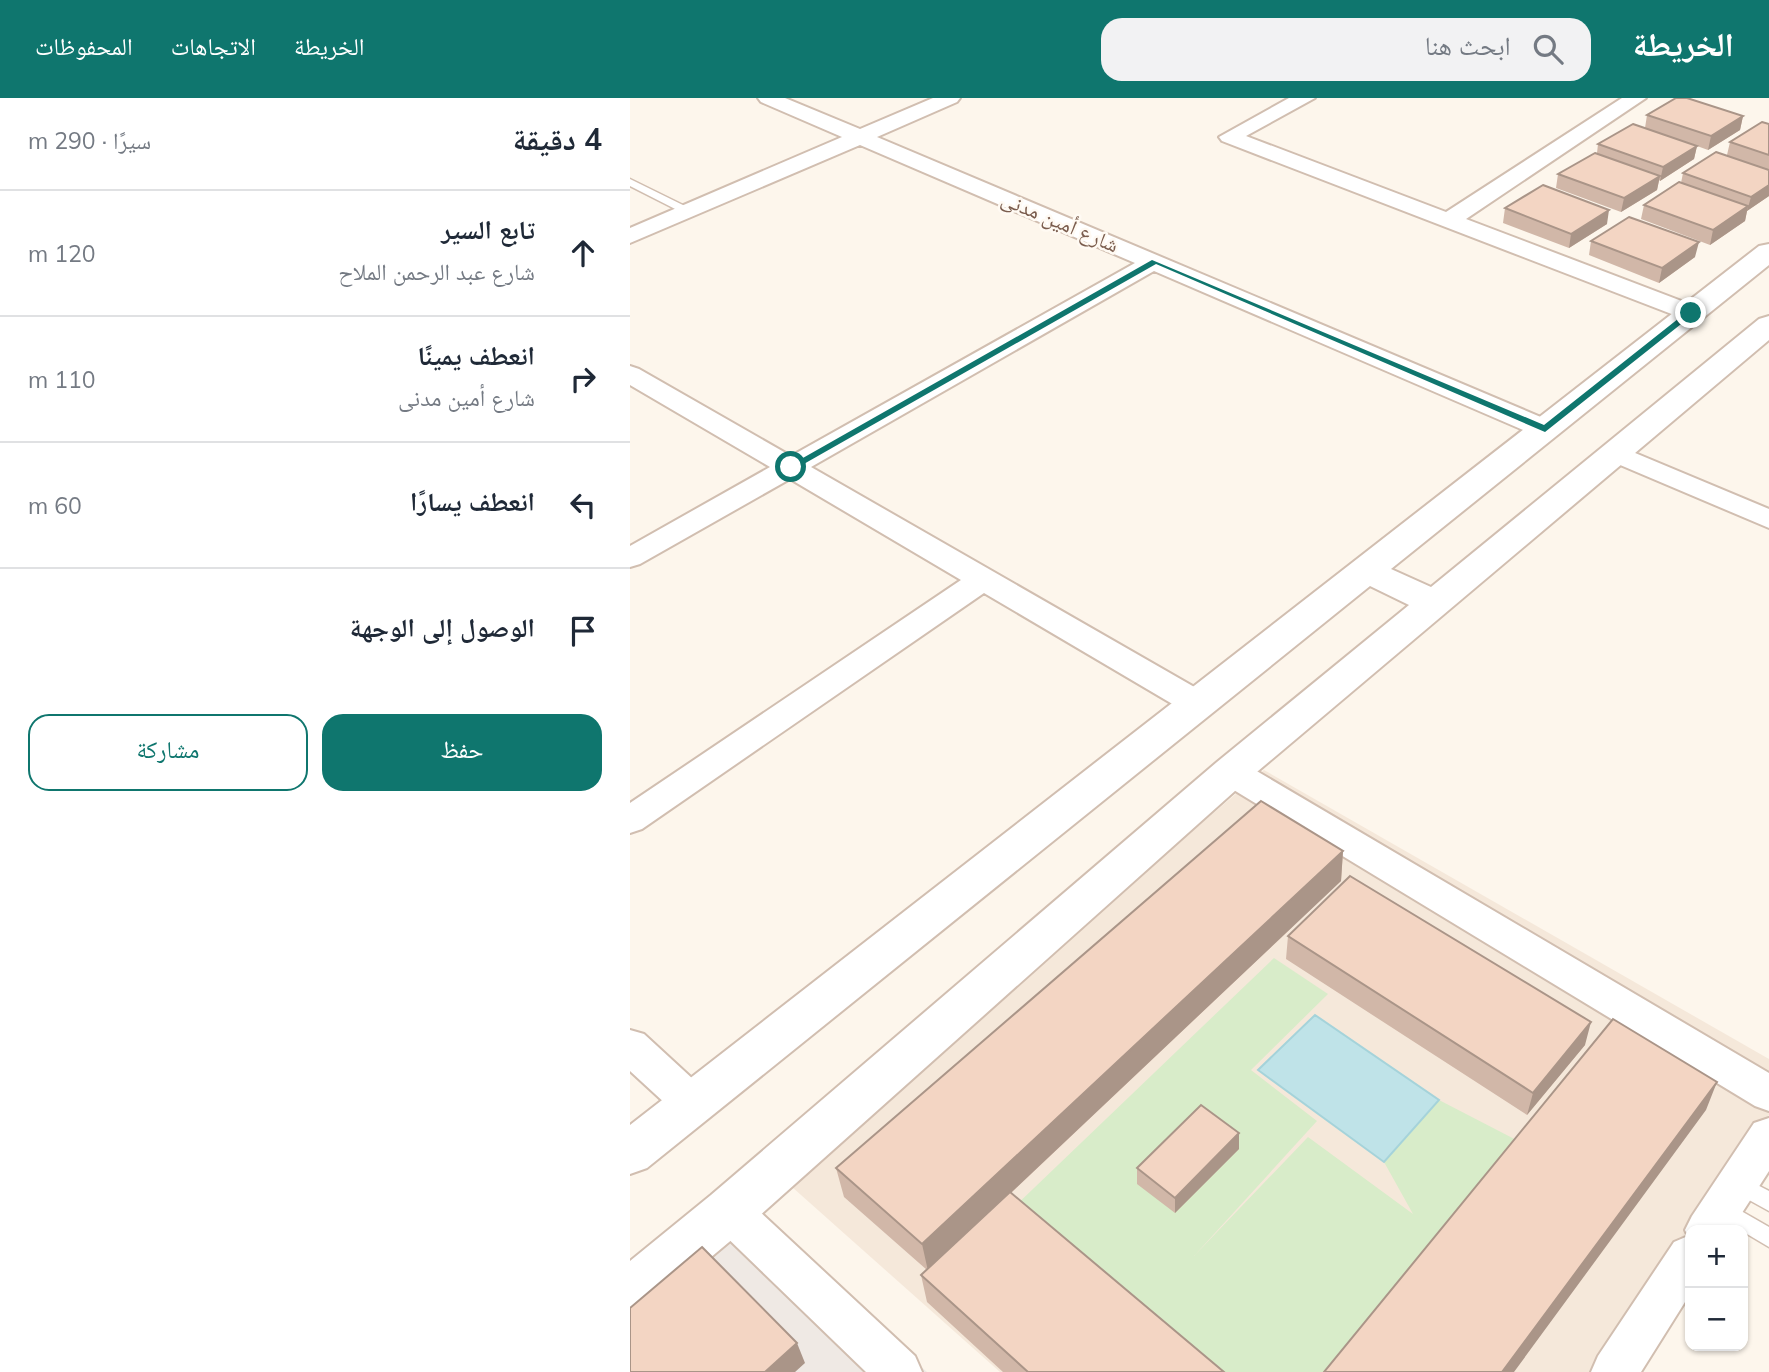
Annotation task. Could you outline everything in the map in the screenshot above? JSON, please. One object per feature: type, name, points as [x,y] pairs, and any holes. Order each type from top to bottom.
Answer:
[{"type":"street","name":"شارع أمين مدنى","points":[[768,98],[1545,429]]},
{"type":"street","points":[[630,236],[950,98]]},
{"type":"street","points":[[1305,98],[1229,137],[1691,313]]},
{"type":"street","points":[[1448,221],[1636,98]]},
{"type":"street","points":[[630,1153],[1769,251]]},
{"type":"street","points":[[630,558],[1155,261]]},
{"type":"street","points":[[630,1293],[729,1211],[1231,772],[1765,332]]},
{"type":"street","points":[[635,381],[791,467],[1198,704]]},
{"type":"street","points":[[1616,453],[1769,519]]},
{"type":"street","points":[[1366,571],[1435,603]]},
{"type":"street","points":[[630,820],[983,579]]},
{"type":"street","points":[[1231,772],[1769,1094]]},
{"type":"street","points":[[630,1046],[693,1104]]},
{"type":"street","points":[[1734,1206],[1769,1136]]},
{"type":"street","points":[[729,1211],[899,1372]]},
{"type":"street","points":[[1614,1372],[1685,1264]]},
{"type":"lane","points":[[630,182],[687,211]]},
{"type":"lane","points":[[1734,1206],[1769,1238]]},
{"type":"shaded area","points":[[1264,770],[1769,1059],[1769,1115],[1693,1225],[1685,1225],[1685,1236],[1591,1372],[1000,1372],[783,1179]]},
{"type":"shaded area","points":[[744,1210],[927,1372],[630,1372],[630,1307]]},
{"type":"green space","points":[[1274,958],[1328,994],[1251,1070],[1317,1121],[1194,1256],[1308,1137],[1413,1214],[1384,1162],[1439,1100],[1526,1145],[1339,1372],[1204,1372],[1010,1211]]},
{"type":"water","points":[[1315,1015],[1439,1100],[1384,1162],[1258,1070]]},
{"type":"building","points":[[1676,98],[1687,98],[1743,116],[1711,136],[1647,115]]},
{"type":"building","points":[[1762,122],[1769,124],[1769,155],[1730,142]]},
{"type":"building","points":[[1633,124],[1697,146],[1663,167],[1598,144]]},
{"type":"building","points":[[1716,152],[1769,170],[1769,185],[1751,197],[1683,173]]},
{"type":"building","points":[[1595,153],[1660,176],[1624,198],[1558,174]]},
{"type":"building","points":[[1679,182],[1748,206],[1713,230],[1644,205]]},
{"type":"building","points":[[1543,185],[1609,210],[1571,234],[1505,208]]},
{"type":"building","points":[[1629,217],[1699,242],[1662,268],[1591,241]]},
{"type":"building","points":[[1261,801],[1343,851],[922,1244],[836,1168]]},
{"type":"building","points":[[1350,876],[1591,1022],[1533,1093],[1288,936]]},
{"type":"building","points":[[1613,1019],[1717,1082],[1502,1372],[1324,1372]]},
{"type":"building","points":[[1201,1105],[1239,1133],[1175,1198],[1137,1168]]},
{"type":"building","points":[[1010,1192],[1224,1372],[1028,1372],[921,1275]]},
{"type":"building","points":[[702,1247],[797,1343],[765,1372],[630,1372],[630,1308]]},
{"type":"route","points":[[791,467],[1155,261],[1545,429],[1691,313]]}]
